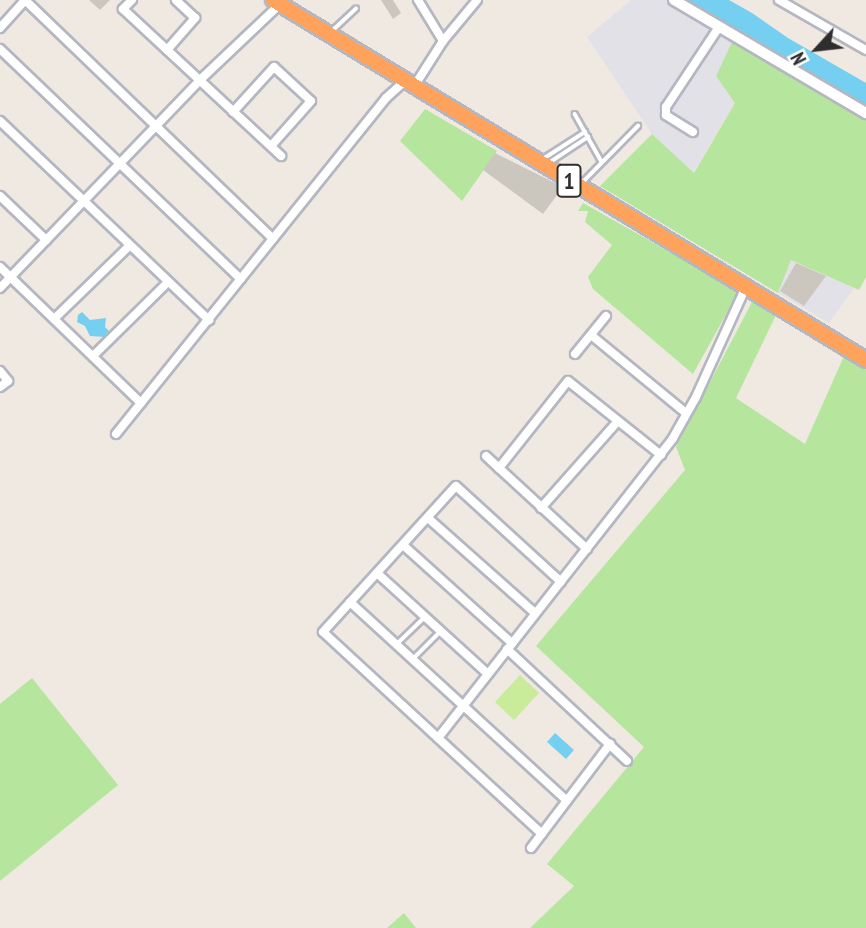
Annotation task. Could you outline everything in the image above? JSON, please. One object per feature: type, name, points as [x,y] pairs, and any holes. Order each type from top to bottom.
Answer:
[{"type":"highway","name":"1","points":[[276,2],[866,360]]},
{"type":"street","points":[[0,28],[25,0],[273,239]]},
{"type":"street","points":[[132,0],[123,9],[281,156]]},
{"type":"street","points":[[167,50],[195,18],[176,0]]},
{"type":"street","points":[[418,0],[443,41]]},
{"type":"street","points":[[116,433],[386,98],[411,83],[477,0]]},
{"type":"street","points":[[674,0],[866,113]]},
{"type":"street","points":[[779,0],[866,50]]},
{"type":"street","points":[[0,288],[276,2]]},
{"type":"street","points":[[693,132],[666,115],[666,107],[719,27]]},
{"type":"street","points":[[0,49],[241,279]]},
{"type":"street","points":[[233,112],[274,67],[311,101],[271,146]]},
{"type":"street","points":[[0,121],[209,320]]},
{"type":"street","points":[[0,196],[46,240]]},
{"type":"street","points":[[54,319],[129,246]]},
{"type":"street","points":[[0,267],[141,403]]},
{"type":"street","points":[[93,356],[168,282]]},
{"type":"street","points":[[438,738],[661,455],[687,413],[746,287]]},
{"type":"street","points":[[575,354],[606,316]]},
{"type":"street","points":[[591,335],[687,413]]},
{"type":"street","points":[[0,371],[8,381],[0,387]]},
{"type":"street","points":[[499,468],[568,381],[661,455]]},
{"type":"street","points":[[541,508],[617,422]]},
{"type":"street","points":[[486,456],[587,549]]},
{"type":"street","points":[[542,834],[323,632],[456,486],[561,582]]},
{"type":"street","points":[[428,518],[536,613]]},
{"type":"street","points":[[403,545],[627,761]]},
{"type":"street","points":[[377,573],[488,674]]},
{"type":"street","points":[[350,602],[567,801]]},
{"type":"street","points":[[531,848],[610,744]]},
{"type":"lane","points":[[329,34],[356,9]]},
{"type":"lane","points":[[575,114],[603,162]]},
{"type":"lane","points":[[578,187],[638,126]]},
{"type":"lane","points":[[541,164],[585,132]]},
{"type":"lane","points":[[541,164],[588,137]]},
{"type":"lane","points":[[397,644],[425,617]]},
{"type":"lane","points":[[413,659],[440,632]]},
{"type":"shaded area","points":[[631,0],[669,0],[733,40],[735,103],[693,173],[652,134],[587,37]]},
{"type":"shaded area","points":[[791,260],[854,288],[829,323],[778,293]]},
{"type":"green space","points":[[733,40],[866,119],[866,277],[859,290],[791,260],[778,293],[600,186],[652,134],[694,173],[735,103],[716,76]]},
{"type":"green space","points":[[425,109],[497,151],[462,201],[400,141]]},
{"type":"green space","points":[[583,203],[739,291],[693,374],[593,289],[588,277],[612,245],[585,222],[588,211],[578,211]]},
{"type":"green space","points":[[753,300],[776,315],[736,398],[805,444],[844,356],[866,370],[866,928],[530,928],[574,886],[547,864],[644,747],[536,646],[685,470],[676,447]]},
{"type":"green space","points":[[520,675],[539,693],[514,720],[495,702]]},
{"type":"green space","points":[[32,678],[118,785],[0,881],[0,704]]},
{"type":"green space","points":[[404,913],[416,928],[387,928]]},
{"type":"water","points":[[683,0],[729,0],[752,13],[788,38],[866,83],[866,106]]},
{"type":"water","points":[[82,312],[90,320],[106,318],[105,327],[110,332],[105,337],[90,336],[85,326],[77,322],[78,315]]},
{"type":"water","points":[[555,733],[574,750],[566,759],[547,742]]},
{"type":"building","points":[[89,0],[110,0],[100,10]]},
{"type":"building","points":[[381,0],[393,0],[401,13],[393,19]]},
{"type":"building","points":[[495,153],[563,187],[543,214],[483,170]]},
{"type":"building","points":[[796,263],[826,276],[804,306],[780,291]]}]
